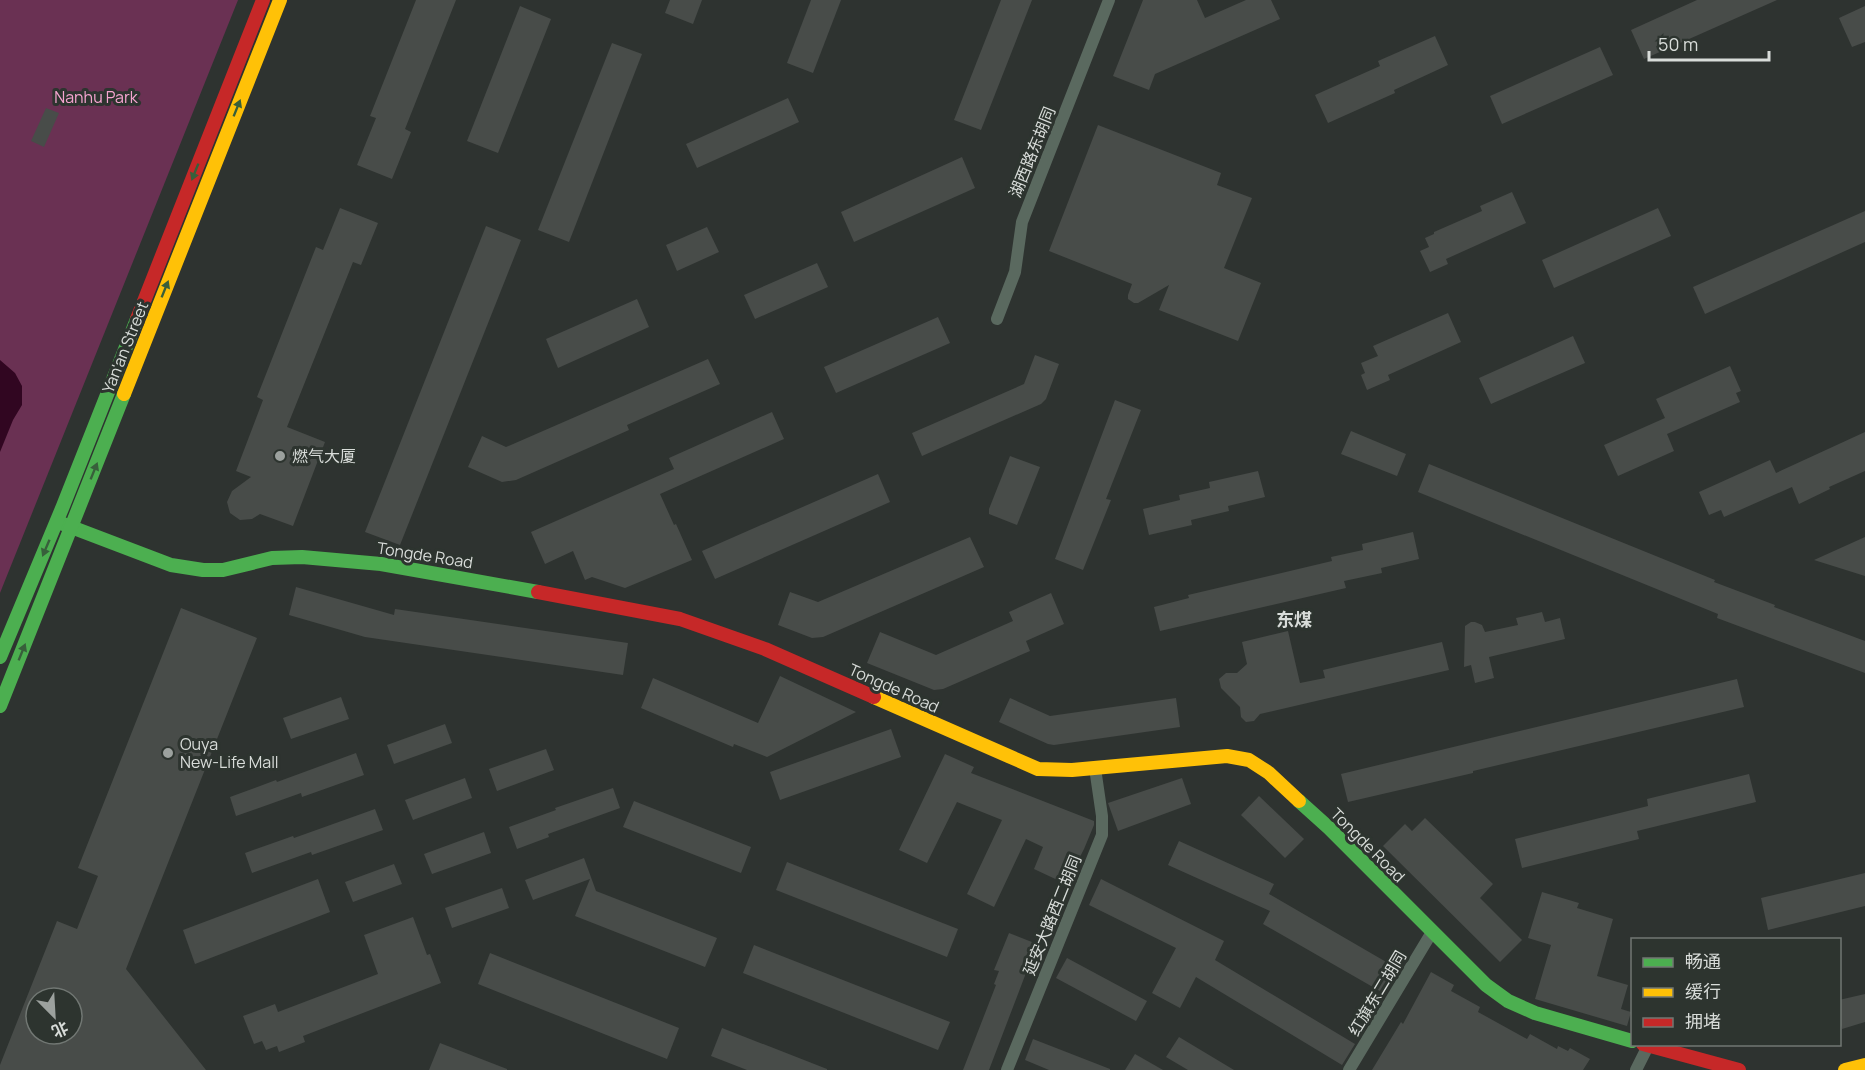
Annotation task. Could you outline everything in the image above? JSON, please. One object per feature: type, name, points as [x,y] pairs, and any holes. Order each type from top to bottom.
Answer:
[{"type":"street","name":"Yan'an Street","points":[[0,657],[57,521],[263,0]]},
{"type":"street","name":"Yan'an Street","points":[[0,706],[280,0]]},
{"type":"street","name":"湖西路东胡同","points":[[997,319],[1016,272],[1022,222],[1109,0]]},
{"type":"street","name":"Tongde Road","points":[[57,521],[171,566],[223,570],[272,558],[302,557],[381,564],[680,619],[765,649],[1038,769],[1072,770],[1227,756],[1249,760],[1269,773],[1329,828],[1486,985],[1509,1001],[1535,1013],[1631,1041]]},
{"type":"street","name":"延安大路西二胡同","points":[[1007,1070],[1102,836],[1102,816],[1095,768]]},
{"type":"street","name":"红旗东二胡同","points":[[1349,1070],[1432,932]]},
{"type":"street","points":[[1636,1070],[1645,1046]]},
{"type":"street","points":[[1649,1046],[1739,1070]]},
{"type":"street","points":[[1845,1070],[1865,1065]]},
{"type":"green space","name":"Nanhu Park","points":[[0,0],[238,0],[0,593]]},
{"type":"shaded area","points":[[0,360],[15,373],[22,386],[22,405],[0,452]]},
{"type":"building","points":[[416,0],[456,0],[405,129],[411,132],[392,179],[357,165],[376,118],[370,116]]},
{"type":"building","points":[[670,0],[702,0],[693,24],[665,13]]},
{"type":"building","points":[[811,0],[841,0],[813,73],[787,63]]},
{"type":"building","points":[[1001,0],[1032,0],[981,130],[954,120]]},
{"type":"building","points":[[1143,0],[1197,0],[1205,18],[1246,0],[1271,0],[1280,19],[1155,74],[1149,90],[1113,76]]},
{"type":"building","points":[[1697,0],[1777,0],[1644,59],[1631,30]]},
{"type":"building","points":[[520,6],[551,19],[498,153],[467,141]]},
{"type":"building","points":[[1865,6],[1865,42],[1852,47],[1839,18]]},
{"type":"building","points":[[1435,36],[1448,65],[1394,90],[1395,93],[1328,123],[1315,95],[1380,66],[1378,61]]},
{"type":"building","points":[[612,43],[642,54],[569,242],[538,230]]},
{"type":"building","points":[[1600,47],[1613,75],[1502,124],[1490,96]]},
{"type":"building","points":[[788,98],[799,122],[697,168],[686,144]]},
{"type":"building","points":[[46,108],[59,113],[44,147],[31,141]]},
{"type":"building","points":[[1098,125],[1221,173],[1217,185],[1252,198],[1224,268],[1261,283],[1238,341],[1159,310],[1169,285],[1138,303],[1134,303],[1128,299],[1132,284],[1049,251]]},
{"type":"building","points":[[962,157],[975,188],[854,242],[841,212]]},
{"type":"building","points":[[1512,192],[1526,223],[1446,259],[1448,264],[1430,272],[1420,251],[1429,247],[1425,238],[1482,211],[1480,206]]},
{"type":"building","points":[[340,208],[378,223],[361,265],[353,262],[287,427],[325,442],[293,526],[260,514],[252,519],[240,520],[230,513],[227,502],[232,491],[251,477],[236,471],[263,400],[257,397],[316,247],[323,250]]},
{"type":"building","points":[[1658,208],[1671,236],[1554,288],[1542,260]]},
{"type":"building","points":[[1865,211],[1865,242],[1705,314],[1693,287]]},
{"type":"building","points":[[486,226],[521,240],[400,545],[365,532]]},
{"type":"building","points":[[707,227],[719,252],[677,271],[666,245]]},
{"type":"building","points":[[817,263],[828,287],[755,319],[744,295]]},
{"type":"building","points":[[637,299],[649,327],[558,368],[546,339]]},
{"type":"building","points":[[1448,313],[1461,342],[1388,375],[1390,380],[1367,390],[1361,375],[1365,373],[1361,363],[1378,356],[1373,346]]},
{"type":"building","points":[[938,317],[950,343],[836,393],[824,367]]},
{"type":"building","points":[[1573,336],[1585,363],[1491,404],[1479,378]]},
{"type":"building","points":[[1035,355],[1059,364],[1046,399],[1041,404],[922,456],[912,433],[1024,384]]},
{"type":"building","points":[[708,359],[720,384],[627,425],[629,430],[516,480],[502,482],[468,467],[482,436],[506,447]]},
{"type":"building","points":[[1730,366],[1741,391],[1736,393],[1740,402],[1667,434],[1674,451],[1618,476],[1604,445],[1665,418],[1656,399]]},
{"type":"building","points":[[1115,400],[1141,410],[1106,499],[1111,500],[1083,570],[1055,559]]},
{"type":"building","points":[[772,412],[784,439],[660,494],[692,560],[625,588],[592,577],[585,580],[573,551],[545,564],[531,532],[674,469],[669,458]]},
{"type":"building","points":[[1351,431],[1406,454],[1397,476],[1341,454]]},
{"type":"building","points":[[1865,432],[1865,471],[1799,504],[1792,487],[1724,517],[1721,510],[1709,515],[1699,492],[1770,460],[1776,473]]},
{"type":"building","points":[[1010,456],[1040,467],[1017,525],[989,514]]},
{"type":"building","points":[[1429,464],[1715,580],[1714,582],[1775,605],[1774,607],[1865,641],[1865,673],[1717,618],[1718,614],[1418,492]]},
{"type":"building","points":[[1258,471],[1265,497],[1228,506],[1229,511],[1191,520],[1192,525],[1149,535],[1143,509],[1180,500],[1179,495],[1210,488],[1209,482]]},
{"type":"building","points":[[878,474],[890,502],[715,579],[702,551]]},
{"type":"building","points":[[1413,532],[1419,559],[1381,568],[1382,573],[1344,581],[1346,588],[1160,631],[1154,607],[1189,598],[1188,595],[1332,561],[1331,557],[1363,550],[1362,544]]},
{"type":"building","points":[[970,537],[984,567],[823,637],[812,638],[778,625],[790,592],[818,602]]},
{"type":"building","points":[[1865,537],[1865,576],[1814,560]]},
{"type":"building","points":[[296,587],[394,615],[395,609],[628,643],[623,675],[365,637],[289,615]]},
{"type":"building","points":[[1051,593],[1064,624],[1026,641],[1030,651],[943,689],[934,690],[867,663],[880,632],[936,655],[1013,621],[1009,612]]},
{"type":"building","name":"Ouya New-Life Mall","points":[[181,608],[257,638],[126,969],[206,1070],[0,1070],[24,1004],[24,1046],[84,1046],[84,986],[31,986],[57,921],[77,929],[98,876],[78,868]]},
{"type":"building","points":[[1542,612],[1545,622],[1560,618],[1565,639],[1489,657],[1494,678],[1475,683],[1471,665],[1464,667],[1465,626],[1475,622],[1482,625],[1485,632],[1518,625],[1516,618]]},
{"type":"building","points":[[1288,631],[1300,683],[1325,678],[1323,670],[1442,642],[1449,670],[1260,714],[1254,721],[1246,722],[1241,717],[1240,707],[1221,688],[1219,679],[1226,673],[1237,673],[1247,664],[1242,642]]},
{"type":"building","points":[[780,676],[856,712],[767,757],[734,744],[733,747],[641,708],[653,678],[758,723]]},
{"type":"building","points":[[1737,679],[1744,707],[1348,802],[1341,774]]},
{"type":"building","points":[[341,697],[349,719],[291,739],[283,718]]},
{"type":"building","points":[[1010,698],[1050,716],[1176,698],[1180,727],[1048,744],[999,722]]},
{"type":"building","points":[[445,724],[452,743],[394,764],[387,745]]},
{"type":"building","points":[[891,729],[901,757],[780,800],[770,772]]},
{"type":"building","points":[[546,749],[554,770],[497,791],[489,769]]},
{"type":"building","points":[[356,753],[364,775],[302,797],[301,793],[236,816],[230,797]]},
{"type":"building","points":[[945,754],[974,767],[971,773],[1094,821],[1084,849],[1066,884],[1034,869],[1043,847],[1026,839],[994,907],[967,894],[1002,820],[957,802],[927,863],[899,850]]},
{"type":"building","points":[[1749,774],[1756,802],[1637,831],[1639,839],[1522,868],[1515,839],[1648,806],[1647,799]]},
{"type":"building","points":[[465,778],[472,798],[413,820],[405,800]]},
{"type":"building","points":[[1182,778],[1191,804],[1118,831],[1108,803]]},
{"type":"building","points":[[613,788],[620,808],[548,834],[549,837],[517,849],[509,827]]},
{"type":"building","points":[[1259,796],[1304,839],[1285,858],[1241,815]]},
{"type":"building","points":[[634,801],[751,847],[741,873],[623,827]]},
{"type":"building","points":[[375,809],[383,830],[252,873],[245,853]]},
{"type":"building","points":[[1425,818],[1493,884],[1480,898],[1522,940],[1500,962],[1383,846],[1405,824],[1412,831]]},
{"type":"building","points":[[484,832],[491,853],[432,874],[424,854]]},
{"type":"building","points":[[1179,841],[1274,884],[1269,894],[1400,970],[1385,994],[1263,924],[1270,911],[1168,865]]},
{"type":"building","points":[[584,858],[596,891],[717,938],[705,967],[575,916],[590,879],[533,900],[525,880]]},
{"type":"building","points":[[787,862],[958,929],[947,957],[776,890]]},
{"type":"building","points":[[394,864],[402,884],[353,902],[345,882]]},
{"type":"building","points":[[1865,873],[1865,906],[1768,930],[1761,898]]},
{"type":"building","points":[[318,879],[330,912],[195,964],[183,930]]},
{"type":"building","points":[[1101,879],[1224,941],[1215,960],[1355,1044],[1342,1065],[1196,977],[1180,1008],[1152,993],[1176,948],[1089,905]]},
{"type":"building","points":[[502,888],[509,908],[452,928],[445,908]]},
{"type":"building","points":[[1542,892],[1579,903],[1577,908],[1613,919],[1597,976],[1628,985],[1621,1009],[1631,1012],[1627,1026],[1535,999],[1551,945],[1528,938]]},
{"type":"building","points":[[413,917],[427,955],[430,954],[441,983],[303,1036],[305,1042],[279,1052],[277,1046],[266,1050],[262,1041],[254,1044],[243,1016],[275,1004],[278,1012],[378,974],[364,935]]},
{"type":"building","points":[[1009,933],[1037,944],[989,1070],[963,1070],[996,985],[994,984],[999,971],[994,970]]},
{"type":"building","points":[[754,945],[950,1022],[938,1050],[743,973]]},
{"type":"building","points":[[490,953],[679,1028],[667,1059],[478,984]]},
{"type":"building","points":[[1067,958],[1147,1001],[1136,1021],[1056,978]]},
{"type":"building","points":[[1431,972],[1454,985],[1451,991],[1480,1007],[1478,1012],[1527,1039],[1530,1034],[1557,1049],[1558,1046],[1568,1051],[1570,1048],[1590,1059],[1583,1070],[1372,1070],[1401,1022],[1403,1024]]},
{"type":"building","points":[[1865,994],[1865,1022],[1842,1029],[1841,1000]]},
{"type":"building","points":[[722,1028],[827,1070],[747,1070],[711,1056]]},
{"type":"building","points":[[1179,1037],[1234,1070],[1188,1070],[1166,1057]]},
{"type":"building","points":[[1033,1039],[1110,1070],[1049,1070],[1025,1060]]},
{"type":"building","points":[[440,1043],[507,1069],[507,1070],[429,1070]]},
{"type":"building","points":[[1135,1054],[1163,1070],[1125,1070]]},
{"type":"traffic: fast","points":[[0,657],[137,319]]},
{"type":"traffic: fast","points":[[0,706],[124,394]]},
{"type":"traffic: fast","points":[[58,522],[171,565],[203,570],[223,570],[272,558],[302,557],[381,564],[538,592]]},
{"type":"traffic: fast","points":[[1299,801],[1486,985],[1508,1001],[1535,1013],[1631,1041]]},
{"type":"traffic: slow","points":[[124,394],[280,0]]},
{"type":"traffic: slow","points":[[874,697],[1038,769],[1072,770],[1227,756],[1249,760],[1269,773],[1299,801]]},
{"type":"traffic: slow","points":[[1845,1070],[1865,1065]]},
{"type":"traffic: jam","points":[[137,319],[263,0]]},
{"type":"traffic: jam","points":[[538,592],[680,619],[765,649],[874,697]]},
{"type":"traffic: jam","points":[[1650,1046],[1739,1070]]},
{"type":"place","name":"燃气大厦","points":[[280,456]]},
{"type":"place","name":"Ouya New-Life Mall","points":[[168,753]]},
{"type":"district","name":"东煤","points":[[1294,620]]}]
